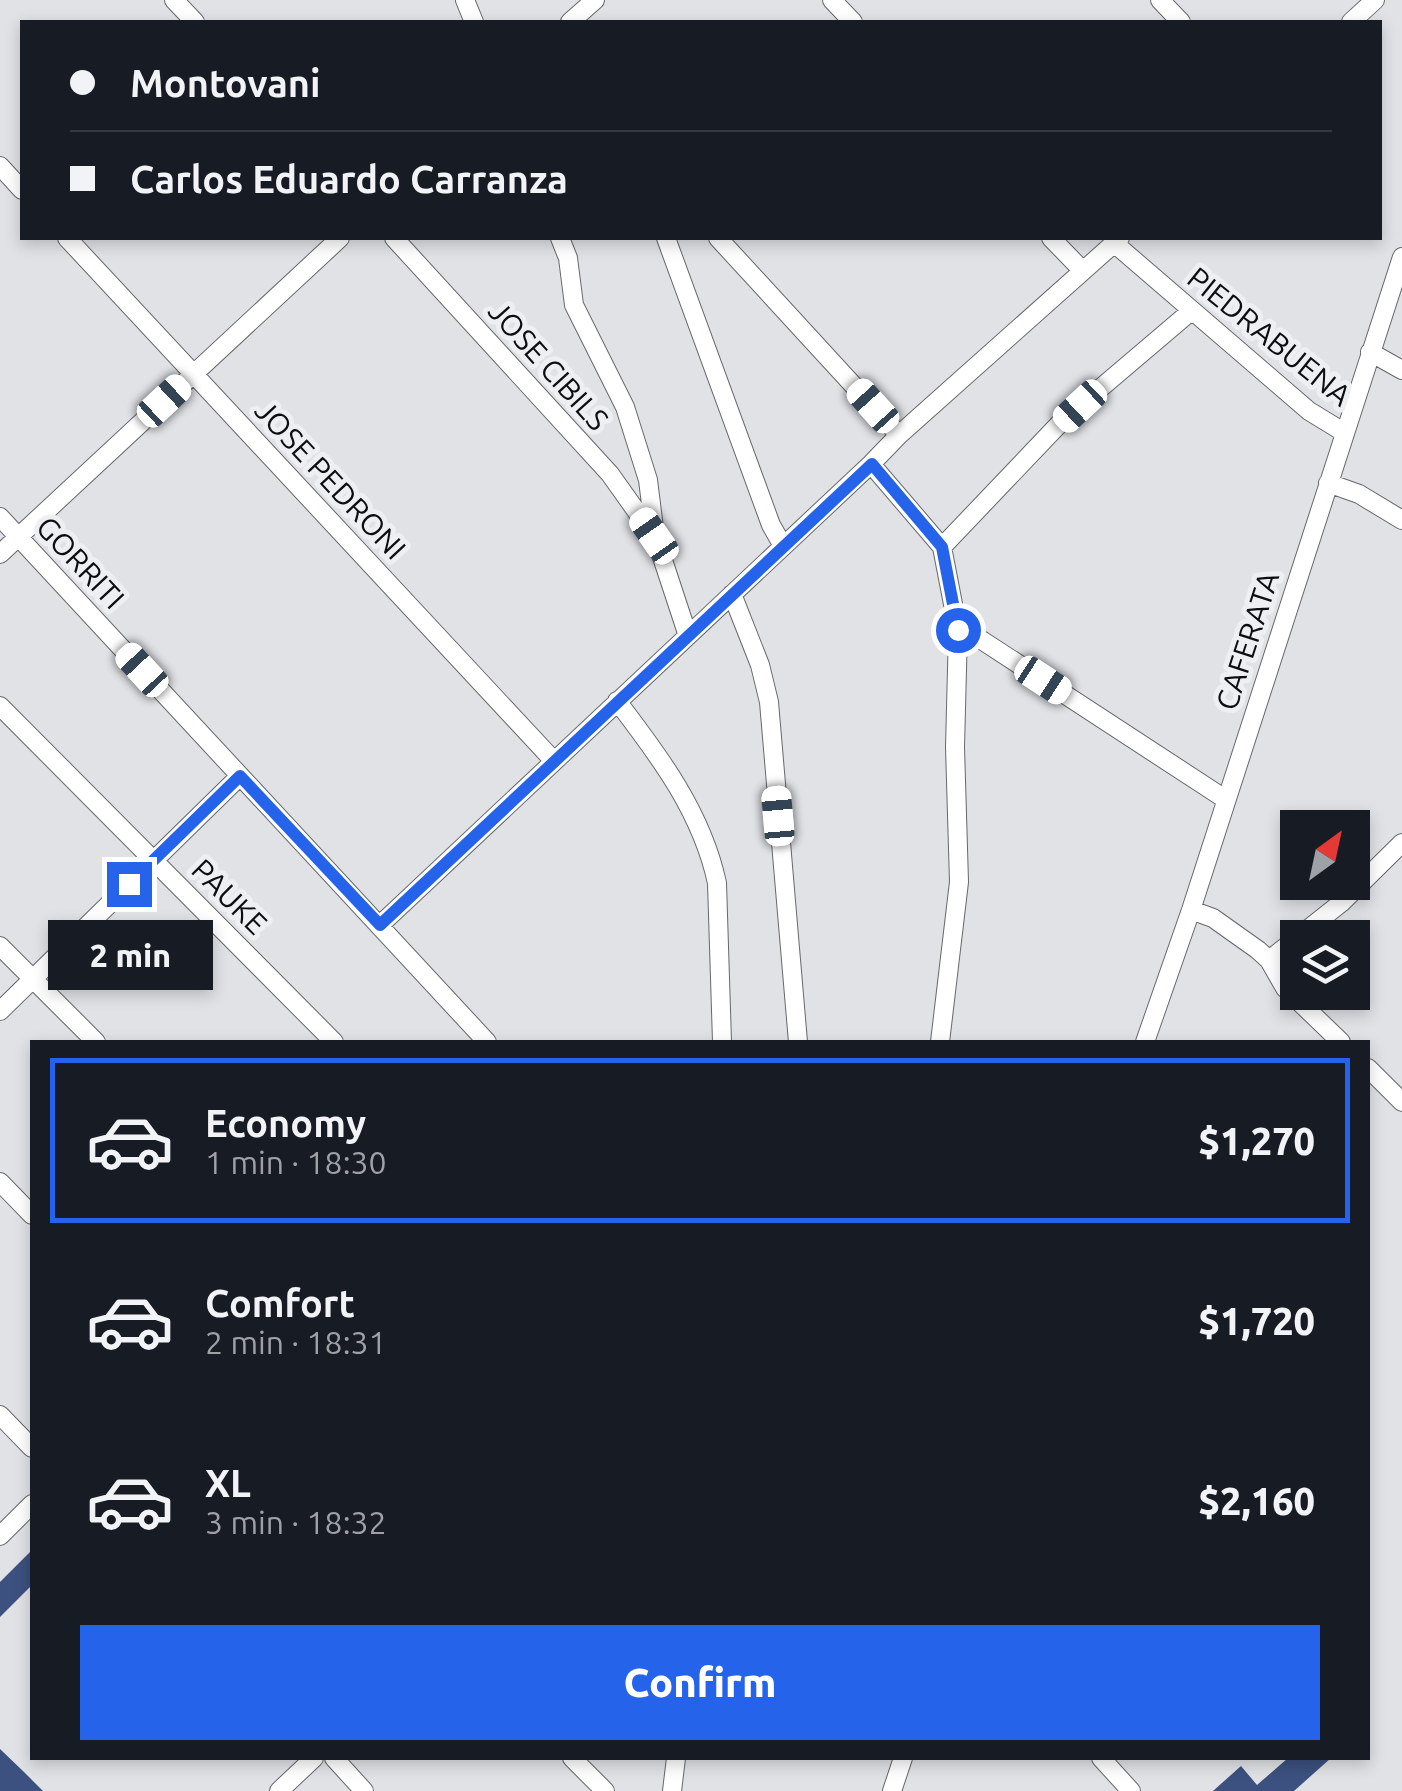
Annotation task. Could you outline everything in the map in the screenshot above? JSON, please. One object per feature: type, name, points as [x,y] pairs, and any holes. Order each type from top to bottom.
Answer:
[{"type":"street","points":[[174,0],[193,20]]},
{"type":"street","points":[[574,16],[595,0]]},
{"type":"street","points":[[832,0],[851,20]]},
{"type":"street","points":[[1160,0],[1179,20]]},
{"type":"street","points":[[1352,20],[1375,0]]},
{"type":"street","points":[[0,166],[20,188]]},
{"type":"street","name":"JOSE PEDRONI","points":[[68,240],[552,760]]},
{"type":"street","points":[[0,554],[338,240]]},
{"type":"street","name":"JOSE CIBILS","points":[[396,240],[610,474],[654,536]]},
{"type":"street","points":[[561,240],[568,258],[574,305],[613,379],[648,480],[654,536],[688,636]]},
{"type":"street","points":[[667,240],[771,524],[783,546]]},
{"type":"street","points":[[720,240],[898,434]]},
{"type":"street","points":[[1053,240],[1082,270]]},
{"type":"street","points":[[380,925],[872,464],[898,434],[1117,240]]},
{"type":"street","name":"PIEDRABUENA","points":[[1117,240],[1190,312],[1309,410],[1345,433]]},
{"type":"street","name":"CAFERATA","points":[[1146,1040],[1402,257]]},
{"type":"street","points":[[942,547],[1064,420],[1190,312]]},
{"type":"street","points":[[1370,352],[1402,370]]},
{"type":"street","points":[[872,464],[942,547],[958,630],[959,882],[940,1040]]},
{"type":"street","points":[[1328,483],[1358,494],[1402,520]]},
{"type":"street","name":"GORRITI","points":[[0,518],[484,1040]]},
{"type":"street","points":[[732,594],[760,665],[769,702],[798,1040]]},
{"type":"street","points":[[958,630],[983,641],[1225,799]]},
{"type":"street","points":[[617,701],[682,792],[712,861],[717,883],[722,1040]]},
{"type":"street","name":"PAUKE","points":[[0,706],[332,1040]]},
{"type":"street","points":[[0,1012],[240,776]]},
{"type":"street","points":[[1268,960],[1341,903],[1402,843]]},
{"type":"street","points":[[1191,910],[1214,918],[1268,960],[1285,988],[1339,1040]]},
{"type":"street","points":[[0,946],[94,1040]]},
{"type":"street","points":[[1370,1070],[1402,1102]]},
{"type":"street","points":[[0,1182],[30,1213]]},
{"type":"street","points":[[0,1416],[30,1446]]},
{"type":"street","points":[[0,1536],[30,1506]]},
{"type":"street","points":[[279,1791],[312,1760]]},
{"type":"street","points":[[336,1760],[364,1791]]},
{"type":"street","points":[[574,1760],[606,1791]]},
{"type":"street","points":[[672,1791],[676,1760]]},
{"type":"street","points":[[892,1791],[902,1760]]},
{"type":"street","points":[[1101,1760],[1112,1784],[1131,1791]]},
{"type":"building","points":[[30,1552],[30,1587],[0,1617],[0,1582]]},
{"type":"building","points":[[0,1749],[24,1772],[43,1791],[0,1791]]},
{"type":"building","points":[[1286,1760],[1329,1760],[1294,1791],[1213,1791],[1241,1766],[1257,1785]]},
{"type":"route","points":[[129,884],[240,776],[380,925],[872,464],[942,547],[958,630]]}]
